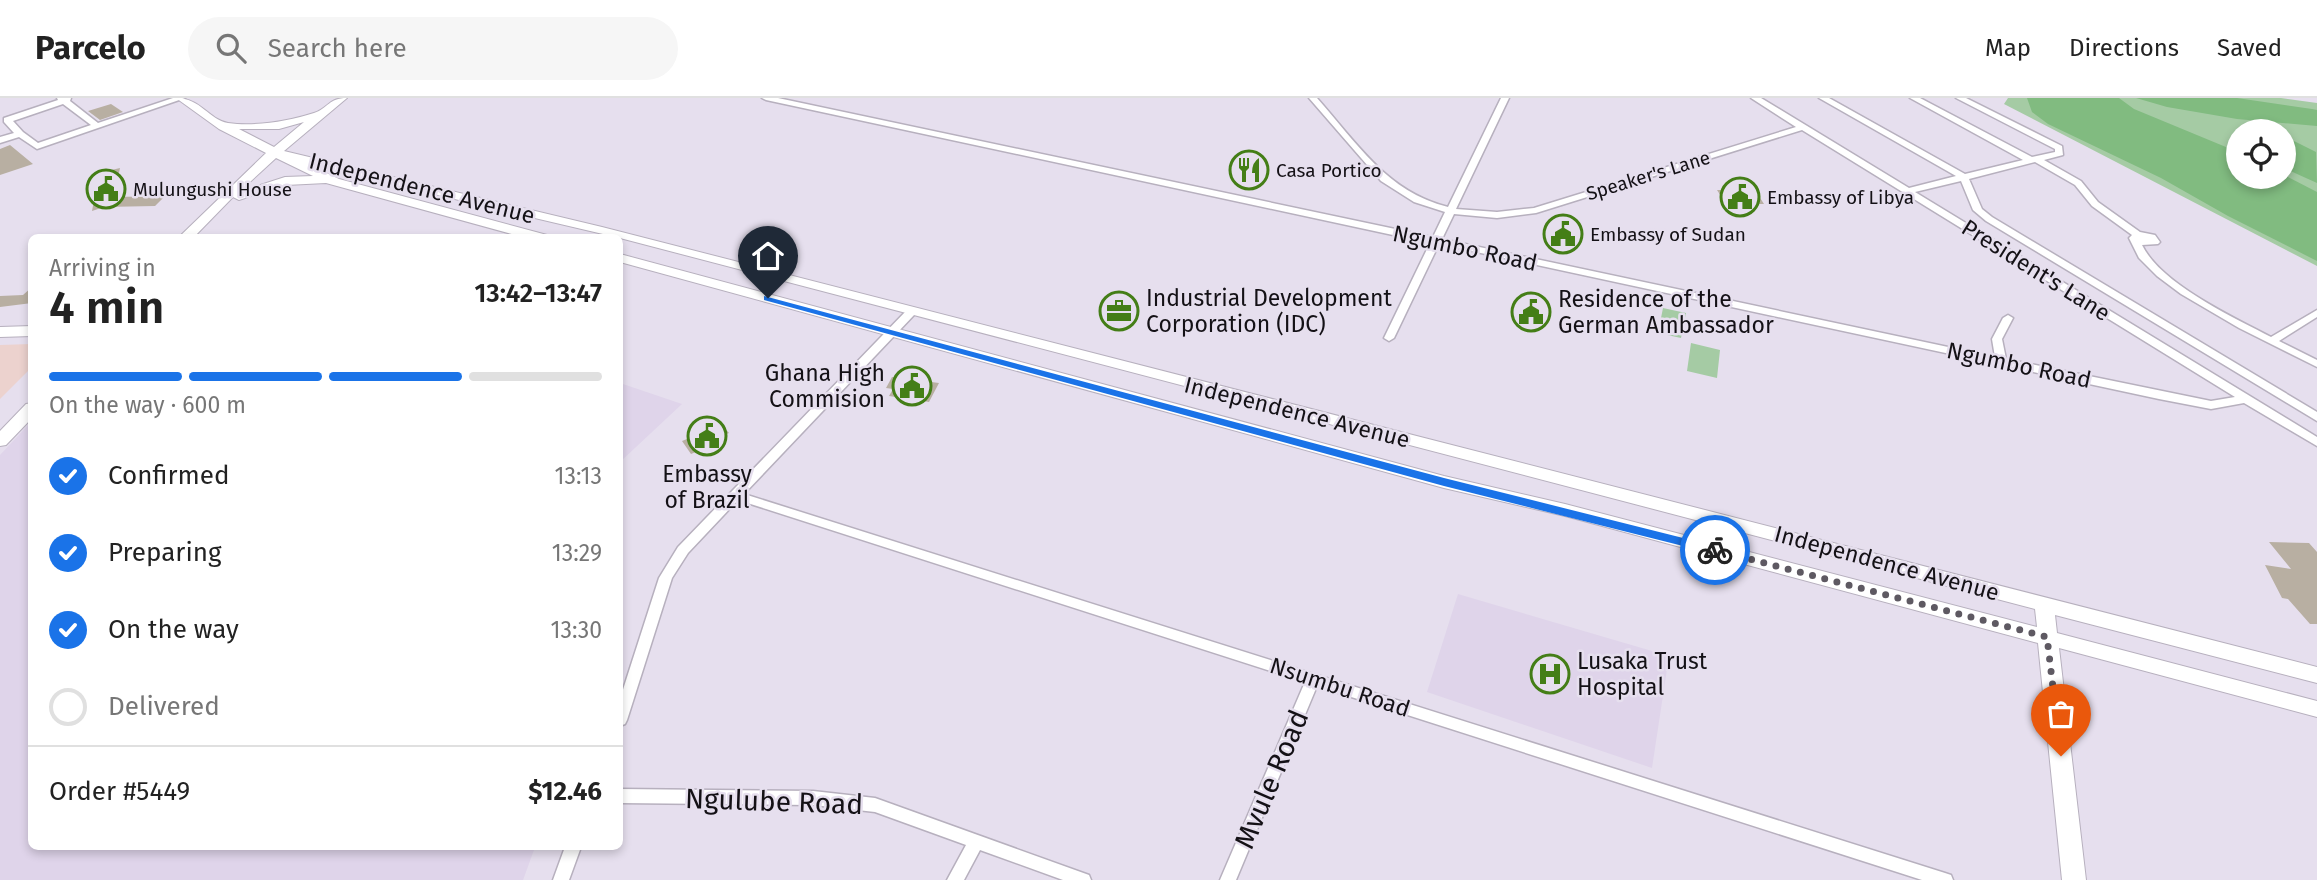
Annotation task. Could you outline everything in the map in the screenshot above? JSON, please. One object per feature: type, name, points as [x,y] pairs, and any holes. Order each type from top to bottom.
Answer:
[{"type":"main road","name":"Independence Avenue","points":[[181,98],[223,126],[334,182],[527,234]]},
{"type":"main road","points":[[189,234],[253,170],[341,98]]},
{"type":"main road","points":[[223,126],[279,125],[323,113]]},
{"type":"main road","name":"Independence Avenue","points":[[276,153],[592,234]]},
{"type":"main road","points":[[201,234],[268,169],[276,153]]},
{"type":"main road","points":[[239,196],[297,180],[334,182]]},
{"type":"main road","name":"Independence Avenue","points":[[623,242],[1597,487],[2317,676]]},
{"type":"main road","name":"Independence Avenue","points":[[623,259],[1336,453],[1565,510],[2317,709]]},
{"type":"main road","points":[[0,332],[28,331]]},
{"type":"main road","points":[[0,425],[28,397]]},
{"type":"main road","points":[[0,441],[28,412]]},
{"type":"main road","points":[[1317,447],[1334,437],[1332,422]]},
{"type":"main road","points":[[1336,453],[1333,442],[1335,437],[1351,427]]},
{"type":"main road","points":[[1565,510],[1581,499],[1575,482]]},
{"type":"main road","points":[[1587,516],[1583,510],[1582,499],[1597,487]]},
{"type":"main road","points":[[2044,604],[2074,880]]},
{"type":"street","points":[[97,126],[65,99],[7,120],[19,134],[37,146],[97,126],[181,98]]},
{"type":"street","name":"Ngumbo Road","points":[[766,98],[2203,404],[2223,405],[2245,398]]},
{"type":"street","name":"Speaker's Lane","points":[[1313,98],[1384,180],[1396,190],[1418,200],[1451,209],[1493,216],[1521,214],[1803,127]]},
{"type":"street","points":[[1389,338],[1505,98]]},
{"type":"street","name":"President's Lane","points":[[1755,98],[2317,442]]},
{"type":"street","points":[[1823,98],[1964,177],[1978,210],[1989,219],[2317,417]]},
{"type":"street","points":[[1914,98],[2078,183],[2095,204],[2135,236],[2141,256],[2173,285],[2317,364]]},
{"type":"street","points":[[1909,191],[2033,160],[2060,150],[1960,98]]},
{"type":"street","points":[[0,140],[19,134]]},
{"type":"street","points":[[2135,236],[2152,237],[2155,240],[2141,256]]},
{"type":"street","points":[[623,711],[654,613],[674,564],[683,550],[911,312]]},
{"type":"street","points":[[2273,340],[2317,313]]},
{"type":"street","points":[[2001,362],[1997,339],[2008,318]]},
{"type":"street","name":"Nsumbu Road","points":[[735,495],[1945,880]]},
{"type":"street","name":"Mvule Road","points":[[1228,880],[1313,679]]},
{"type":"street","name":"Ngulube Road","points":[[623,796],[844,800],[887,808],[1083,880]]},
{"type":"street","points":[[955,880],[976,841]]},
{"type":"street","points":[[561,880],[572,850]]},
{"type":"shaded area","points":[[28,344],[28,371],[0,399],[0,345]]},
{"type":"shaded area","points":[[623,384],[682,404],[623,459]]},
{"type":"shaded area","points":[[28,425],[28,850],[534,850],[523,880],[0,880],[0,455]]},
{"type":"shaded area","name":"Lusaka Trust Hospital","points":[[1458,594],[1669,656],[1652,768],[1427,692]]},
{"type":"green space","points":[[2008,98],[2281,98],[2317,103],[2317,266],[2004,104]]},
{"type":"green space","points":[[2027,98],[2119,98],[2134,109],[2226,147],[2226,189],[2296,189],[2296,181],[2317,192],[2317,261],[2161,178],[2048,124],[2032,112]]},
{"type":"green space","points":[[2136,98],[2237,98],[2312,109],[2317,110],[2317,126],[2296,124],[2296,119],[2237,119],[2167,107]]},
{"type":"green space","points":[[2296,142],[2316,152],[2317,183],[2296,173]]},
{"type":"green space","points":[[1663,308],[1686,313],[1681,338],[1658,333]]},
{"type":"green space","points":[[1691,343],[1720,350],[1717,378],[1687,371]]},
{"type":"building","points":[[111,104],[123,112],[100,120],[88,111]]},
{"type":"building","points":[[10,145],[33,164],[0,175],[0,149]]},
{"type":"building","name":"Casa Portico","points":[[1258,166],[1264,178],[1238,181],[1233,169]]},
{"type":"building","points":[[120,168],[114,197],[165,196],[155,206],[104,207],[92,211],[99,173]]},
{"type":"building","name":"Embassy of Libya","points":[[1717,190],[1755,190],[1764,204],[1726,204]]},
{"type":"building","points":[[28,291],[28,304],[0,307],[0,296],[23,295]]},
{"type":"building","name":"Ghana High Commision","points":[[908,374],[918,375],[916,380],[939,383],[929,402],[889,396],[893,389],[886,388],[892,377],[905,379]]},
{"type":"building","name":"Embassy of Brazil","points":[[716,418],[729,433],[714,439],[717,443],[691,454],[682,441],[692,437],[689,434],[705,427],[702,423]]},
{"type":"building","points":[[2269,542],[2309,543],[2317,552],[2317,624],[2310,624],[2288,599],[2282,598],[2265,565],[2291,569]]},
{"type":"way so far","points":[[1715,550],[2047,637],[2061,756]]},
{"type":"place","name":"Casa Portico","points":[[1249,170]]},
{"type":"place","name":"Mulungushi House","points":[[106,189]]},
{"type":"place","name":"Embassy of Libya","points":[[1740,197]]},
{"type":"place","name":"Embassy of Sudan","points":[[1563,234]]},
{"type":"place","name":"Industrial Development Corporation (IDC)","points":[[1119,311]]},
{"type":"place","name":"Residence of the German Ambassador","points":[[1531,312]]},
{"type":"place","name":"Ghana High Commision","points":[[912,386]]},
{"type":"place","name":"Embassy of Brazil","points":[[707,436]]},
{"type":"place","name":"Lusaka Trust Hospital","points":[[1550,674]]},
{"type":"route","points":[[768,298],[1444,482],[1565,510],[1715,550]]}]
